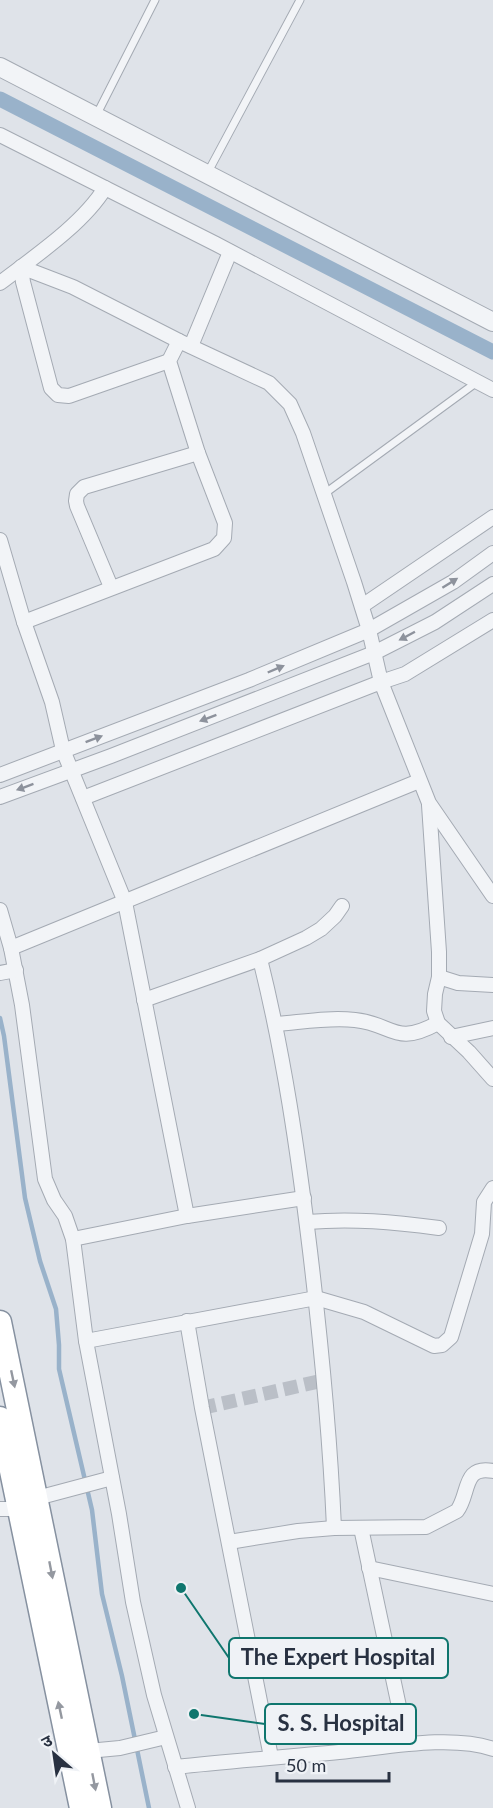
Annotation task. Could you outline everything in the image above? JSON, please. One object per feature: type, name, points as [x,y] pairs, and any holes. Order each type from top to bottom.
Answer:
[{"type":"highway","points":[[0,1322],[19,1506],[88,1751],[100,1808]]},
{"type":"highway","points":[[0,1418],[81,1808]]},
{"type":"street","points":[[0,67],[493,322]]},
{"type":"street","points":[[1,137],[230,252],[493,390]]},
{"type":"street","points":[[0,283],[79,219],[96,202],[105,188]]},
{"type":"street","points":[[21,267],[51,388],[58,395],[69,396],[169,361],[185,344],[230,252]]},
{"type":"street","points":[[21,267],[73,287],[185,344],[269,383],[290,404],[303,434],[362,606],[381,681],[419,781],[429,803],[493,896]]},
{"type":"street","points":[[24,622],[214,549],[224,538],[225,523],[198,453],[169,361]]},
{"type":"street","points":[[111,587],[76,501],[77,494],[84,488],[198,453]]},
{"type":"street","points":[[362,606],[493,517]]},
{"type":"street","points":[[0,540],[24,622],[52,702],[63,750],[125,902],[187,1216]]},
{"type":"street","points":[[0,775],[249,680],[369,630],[453,582],[493,553]]},
{"type":"street","points":[[0,796],[72,771],[374,653],[435,622],[493,584]]},
{"type":"street","points":[[83,798],[381,681],[405,674],[493,620]]},
{"type":"street","points":[[11,948],[419,781]]},
{"type":"street","points":[[429,803],[439,952],[439,977],[434,1011],[438,1023],[493,1079]]},
{"type":"street","points":[[144,1000],[260,958],[306,938],[321,929],[342,906]]},
{"type":"street","points":[[0,910],[16,970],[38,1114],[45,1179],[73,1239],[86,1341],[133,1602],[154,1695],[188,1808]]},
{"type":"street","points":[[260,958],[276,1024],[304,1198],[326,1391],[334,1528]]},
{"type":"street","points":[[0,973],[16,970]]},
{"type":"street","points":[[439,977],[458,983],[493,985]]},
{"type":"street","points":[[276,1024],[335,1019],[357,1020],[393,1033],[409,1035],[424,1031],[438,1023]]},
{"type":"street","points":[[451,1037],[493,1028]]},
{"type":"street","points":[[86,1341],[316,1298],[364,1312],[434,1346],[442,1345],[451,1337],[482,1234],[484,1202],[493,1188]]},
{"type":"street","points":[[73,1239],[187,1216],[304,1198]]},
{"type":"street","points":[[307,1222],[362,1219],[439,1228]]},
{"type":"street","points":[[187,1321],[271,1757]]},
{"type":"street","points":[[229,1542],[334,1528],[434,1525],[445,1516],[457,1511],[468,1480],[474,1473],[481,1470],[493,1471]]},
{"type":"street","points":[[19,1506],[68,1489],[112,1478]]},
{"type":"street","points":[[361,1528],[406,1744]]},
{"type":"street","points":[[369,1568],[492,1598]]},
{"type":"street","points":[[88,1751],[120,1748],[166,1737]]},
{"type":"street","points":[[175,1767],[406,1744],[456,1743],[493,1749]]},
{"type":"lane","points":[[95,117],[155,0]]},
{"type":"lane","points":[[207,175],[300,0]]},
{"type":"lane","points":[[324,494],[477,382]]},
{"type":"waterway","points":[[0,99],[493,352]]},
{"type":"waterway","points":[[0,1018],[25,1198],[40,1261],[56,1309],[59,1369],[92,1510],[102,1594],[122,1676],[149,1808]]},
{"type":"tunnel","points":[[202,1408],[325,1380]]},
{"type":"place","name":"The Expert Hospital","points":[[181,1588]]},
{"type":"place","name":"S. S. Hospital","points":[[194,1714]]}]
